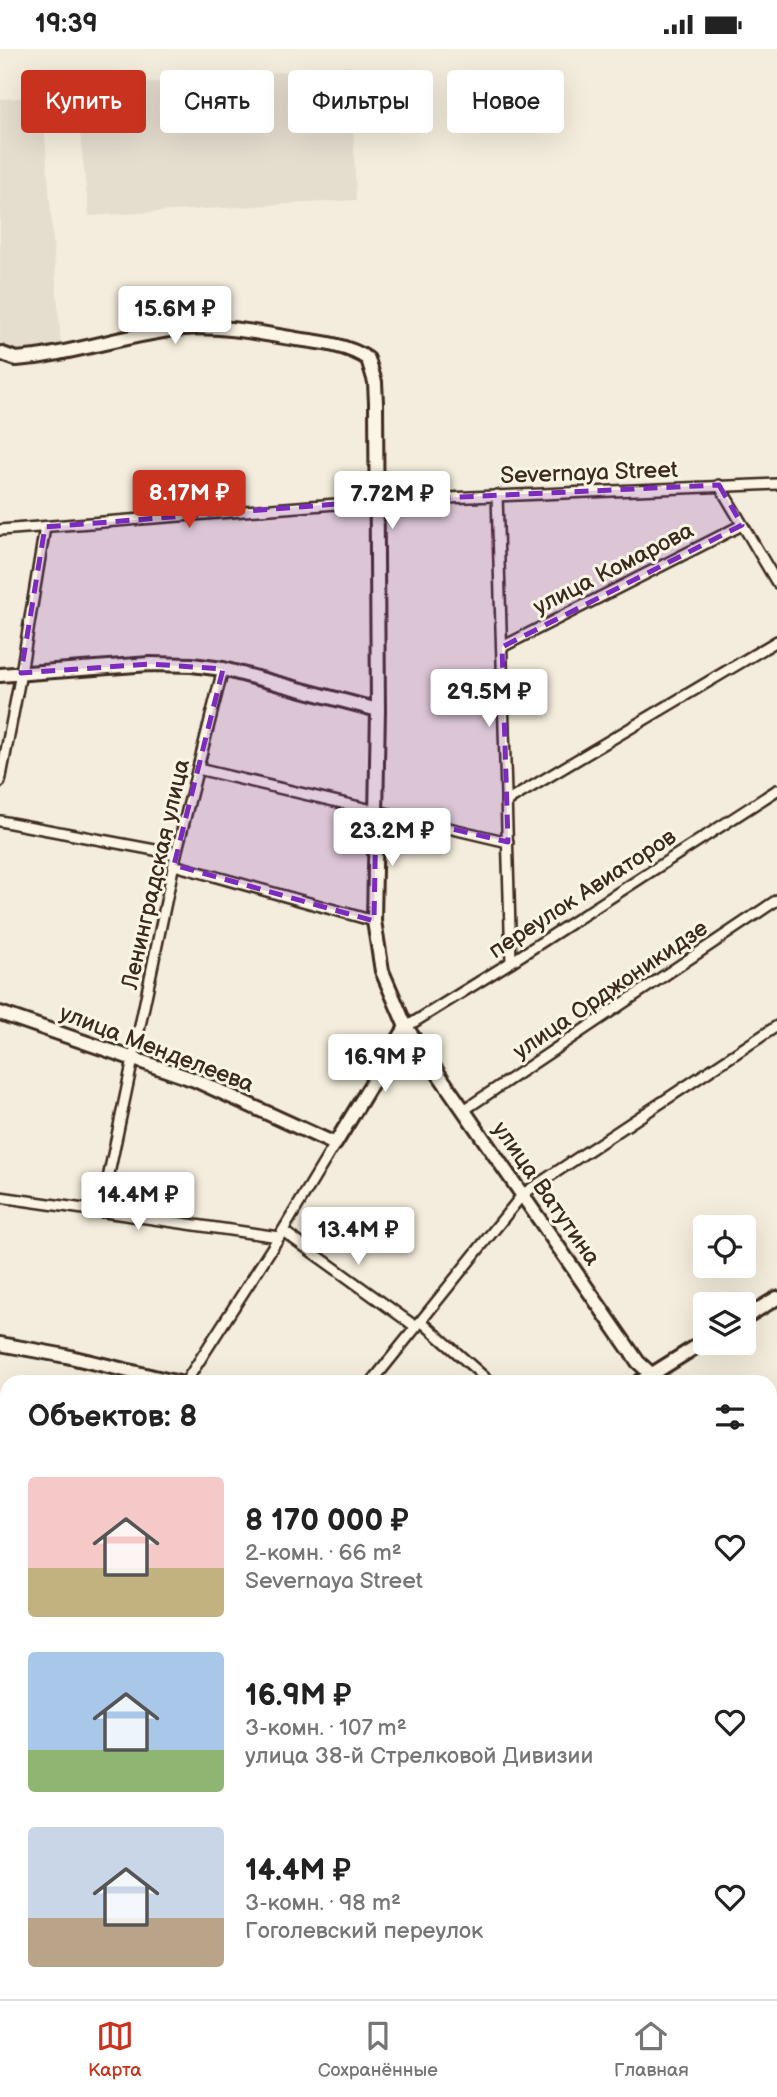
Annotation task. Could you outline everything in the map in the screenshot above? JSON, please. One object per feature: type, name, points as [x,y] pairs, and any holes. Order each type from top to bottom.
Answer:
[{"type":"street","name":"улица Ватутина","points":[[0,353],[16,359],[36,358],[168,331],[198,328],[309,341],[351,349],[368,359],[375,382],[378,710],[374,921],[382,971],[406,1027],[638,1362],[650,1375]]},
{"type":"street","name":"Severnaya Street","points":[[0,530],[376,501],[777,484]]},
{"type":"street","points":[[719,485],[777,583]]},
{"type":"street","points":[[498,495],[511,962]]},
{"type":"street","name":"улица Комарова","points":[[502,647],[742,525]]},
{"type":"street","points":[[0,782],[45,527]]},
{"type":"street","points":[[506,802],[777,641]]},
{"type":"street","points":[[0,675],[150,664],[223,669],[378,710]]},
{"type":"street","name":"Ленинградская улица","points":[[101,1212],[176,854],[223,669]]},
{"type":"street","points":[[198,769],[508,842]]},
{"type":"street","name":"переулок Авиаторов","points":[[406,1027],[777,790]]},
{"type":"street","points":[[0,821],[176,854]]},
{"type":"street","points":[[174,865],[374,921]]},
{"type":"street","name":"улица Орджоникидзе","points":[[464,1110],[777,900]]},
{"type":"street","name":"улица Менделеева","points":[[0,1013],[195,1080],[335,1144]]},
{"type":"street","points":[[378,1375],[523,1194],[777,1026]]},
{"type":"street","points":[[190,1375],[281,1234],[406,1027]]},
{"type":"street","points":[[0,1197],[281,1234],[419,1324],[481,1375]]},
{"type":"street","points":[[756,1311],[777,1298]]},
{"type":"street","points":[[0,1344],[146,1375]]},
{"type":"street","points":[[657,1375],[693,1350]]},
{"type":"highlighted area","points":[[719,485],[742,525],[502,647],[508,842],[376,811],[374,921],[174,865],[223,669],[150,664],[21,673],[45,527],[375,501]]},
{"type":"shaded area","points":[[351,66],[351,70],[303,70]]},
{"type":"shaded area","points":[[288,71],[288,133],[354,133],[356,200],[89,216],[80,133],[146,133],[146,83],[160,82],[160,133],[274,133],[274,72]]},
{"type":"shaded area","points":[[21,98],[21,133],[45,133],[61,346],[14,350],[0,344],[0,99]]}]
